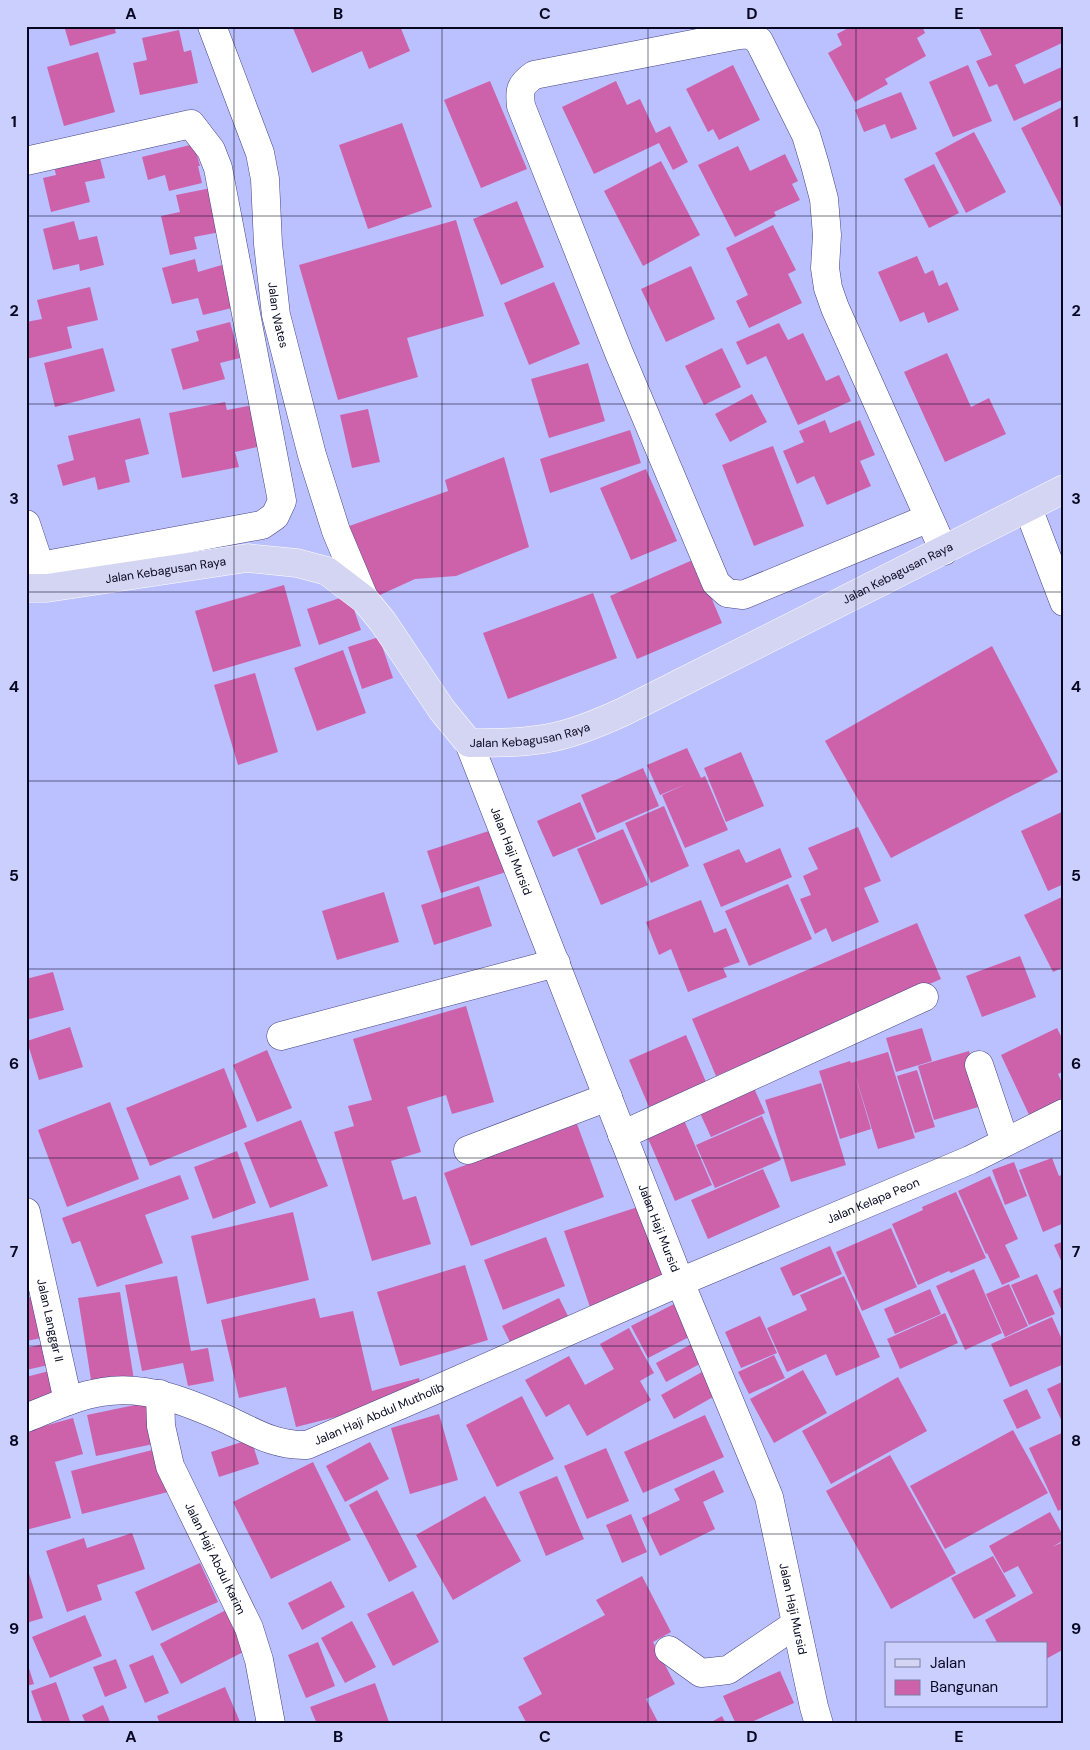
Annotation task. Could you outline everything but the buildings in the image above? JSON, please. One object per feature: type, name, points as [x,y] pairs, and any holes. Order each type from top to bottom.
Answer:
[{"type":"main road","name":"Jalan Kebagusan Raya","points":[[38,581],[247,558],[297,563],[328,571],[365,600],[383,622],[442,710],[469,743],[515,743],[554,737],[623,712],[1064,489]]},
{"type":"street","name":"Jalan Wates","points":[[212,26],[260,153],[265,179],[268,244],[276,315],[312,455],[336,531],[365,600]]},
{"type":"street","points":[[929,518],[743,595],[727,593],[716,583],[619,353],[521,106],[519,92],[524,82],[534,75],[739,34],[754,36],[759,41],[806,136],[815,165],[824,199],[827,235],[825,268],[828,288],[835,308],[944,551]]},
{"type":"street","points":[[26,161],[191,124],[211,150],[220,178],[282,501],[275,516],[262,524],[38,581],[26,524]]},
{"type":"street","points":[[1028,508],[1064,602]]},
{"type":"street","name":"Jalan Haji Mursid","points":[[469,743],[680,1282],[769,1497],[819,1724]]},
{"type":"street","points":[[281,1036],[556,963]]},
{"type":"street","points":[[622,1135],[924,997]]},
{"type":"street","points":[[980,1065],[1005,1142]]},
{"type":"street","points":[[468,1150],[608,1097]]},
{"type":"street","name":"Jalan Kelapa Peon","points":[[680,1282],[970,1160],[1064,1113]]},
{"type":"street","name":"Jalan Langgar II","points":[[26,1212],[68,1401]]},
{"type":"street","name":"Jalan Haji Abdul Mutholib","points":[[26,1418],[68,1401],[103,1392],[126,1390],[160,1394],[212,1413],[274,1442],[290,1445],[307,1445],[680,1282]]},
{"type":"street","name":"Jalan Haji Abdul Karim","points":[[160,1394],[161,1426],[170,1466],[249,1628],[259,1660],[271,1724]]},
{"type":"street","points":[[669,1650],[701,1673],[728,1670],[796,1624]]}]
